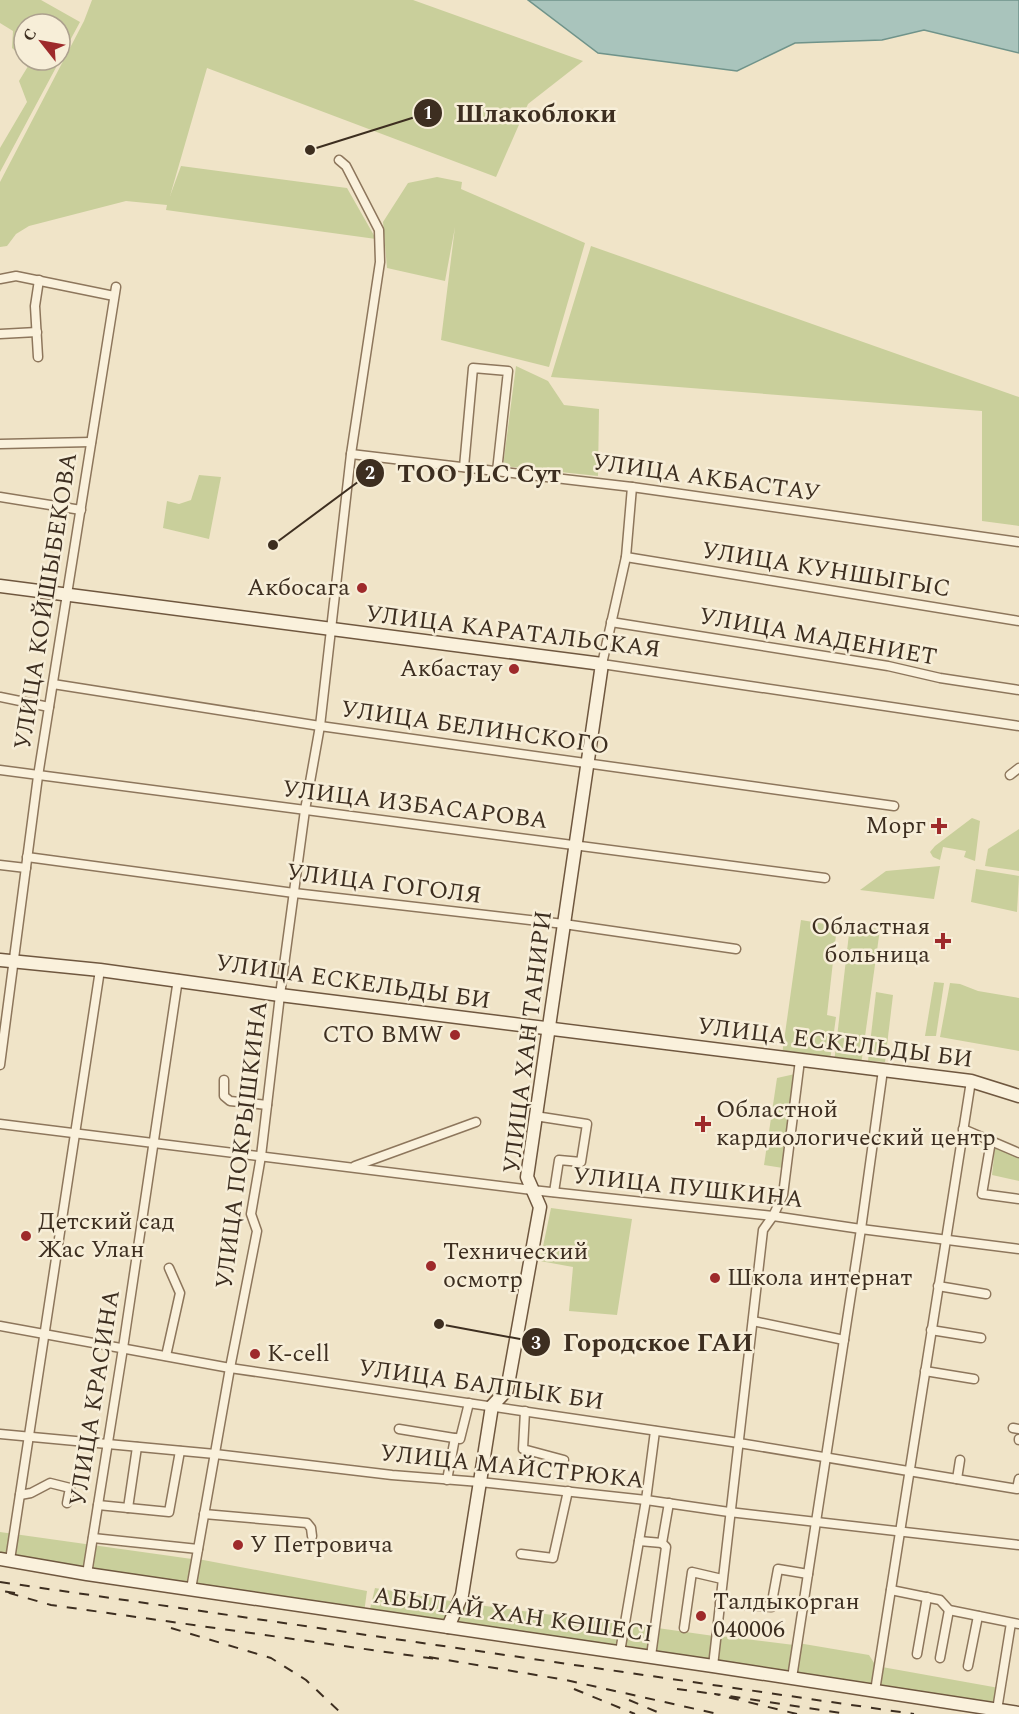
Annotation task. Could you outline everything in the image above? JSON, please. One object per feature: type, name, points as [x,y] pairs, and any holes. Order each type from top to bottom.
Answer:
[{"type":"street","name":"УЛИЦА ПОКРЫШКИНА","points":[[191,1589],[256,1231],[251,1214],[261,1156],[305,810],[320,726],[351,454],[380,262],[379,230],[346,166],[339,160]]},
{"type":"street","points":[[0,279],[16,276],[39,280],[35,306],[38,357]]},
{"type":"street","name":"УЛИЦА КОЙШЫБЕКОВА","points":[[0,1065],[38,776],[115,292],[39,280]]},
{"type":"street","points":[[0,334],[37,332]]},
{"type":"street","points":[[464,467],[473,368],[508,371],[497,471]]},
{"type":"street","points":[[0,444],[91,442]]},
{"type":"street","name":"УЛИЦА АКБАСТАУ","points":[[351,454],[632,487],[1019,542]]},
{"type":"street","name":"УЛИЦА ХАН ТАНИРИ","points":[[448,1627],[462,1595],[492,1406],[507,1390],[540,1207],[526,1177],[602,663],[626,557],[632,487]]},
{"type":"street","points":[[0,497],[81,510]]},
{"type":"street","name":"УЛИЦА КУНШЫГЫС","points":[[626,557],[1019,621]]},
{"type":"street","name":"УЛИЦА КАРАТАЛЬСКАЯ","points":[[0,586],[602,663],[1019,726]]},
{"type":"street","name":"УЛИЦА МАДЕНИЕТ","points":[[611,622],[888,666],[940,678],[1019,690]]},
{"type":"street","name":"УЛИЦА БЕЛИНСКОГО","points":[[53,684],[320,726],[894,806]]},
{"type":"street","points":[[0,697],[49,707]]},
{"type":"street","points":[[1010,776],[1019,768]]},
{"type":"street","name":"УЛИЦА ИЗБАСАРОВА","points":[[0,770],[825,878]]},
{"type":"street","name":"УЛИЦА ГОГОЛЯ","points":[[27,856],[294,893],[564,924],[736,949]]},
{"type":"street","points":[[0,865],[26,868]]},
{"type":"street","name":"УЛИЦА ЕСКЕЛЬДЫ БИ","points":[[0,960],[100,969],[280,995],[971,1081],[1019,1096]]},
{"type":"street","points":[[5,1560],[20,1495],[100,969]]},
{"type":"street","name":"УЛИЦА КРАСИНА","points":[[87,1574],[178,980]]},
{"type":"street","points":[[713,1665],[763,1230],[783,1195],[800,1060]]},
{"type":"street","points":[[792,1678],[883,1070]]},
{"type":"street","points":[[224,1080],[224,1096],[230,1101],[267,1105]]},
{"type":"street","points":[[875,1691],[971,1081]]},
{"type":"street","points":[[535,1116],[587,1124],[581,1162],[559,1160],[555,1192]]},
{"type":"street","name":"УЛИЦА ПУШКИНА","points":[[351,1168],[476,1122]]},
{"type":"street","name":"УЛИЦА ПУШКИНА","points":[[0,1124],[532,1190],[773,1216],[1019,1249]]},
{"type":"street","points":[[963,1129],[1019,1153]]},
{"type":"street","points":[[991,1141],[982,1194],[1019,1199]]},
{"type":"street","points":[[166,1356],[180,1293],[169,1268]]},
{"type":"street","points":[[938,1286],[986,1294]]},
{"type":"street","points":[[753,1321],[844,1340]]},
{"type":"street","name":"УЛИЦА БАЛПЫК БИ","points":[[0,1326],[230,1368],[739,1443],[1017,1489],[1019,1479]]},
{"type":"street","points":[[931,1330],[981,1338]]},
{"type":"street","points":[[925,1371],[974,1379]]},
{"type":"street","points":[[399,1429],[460,1439],[469,1403]]},
{"type":"street","points":[[525,1411],[523,1449],[564,1460]]},
{"type":"street","points":[[620,1652],[656,1431]]},
{"type":"street","name":"УЛИЦА МАЙСТРЮКА","points":[[0,1434],[568,1491],[1019,1545]]},
{"type":"street","points":[[447,1480],[455,1438]]},
{"type":"street","points":[[128,1508],[137,1447]]},
{"type":"street","points":[[98,1505],[168,1512],[180,1451]]},
{"type":"street","points":[[957,1479],[960,1460]]},
{"type":"street","points":[[20,1495],[31,1493],[50,1483],[70,1488],[67,1503]]},
{"type":"street","points":[[521,1554],[554,1558],[568,1491]]},
{"type":"street","points":[[662,1543],[669,1503]]},
{"type":"street","points":[[204,1514],[307,1523],[311,1528],[312,1536]]},
{"type":"street","points":[[93,1538],[198,1549]]},
{"type":"street","points":[[639,1541],[662,1543],[666,1547],[651,1656]]},
{"type":"street","name":"АБЫЛАЙ ХАН КӨШЕСІ","points":[[5,1560],[87,1574],[713,1665],[1019,1713]]},
{"type":"street","points":[[720,1603],[771,1607],[778,1569],[808,1574]]},
{"type":"street","points":[[684,1628],[692,1572],[722,1578]]},
{"type":"street","points":[[891,1590],[940,1600],[948,1610],[1015,1623],[997,1710]]},
{"type":"street","points":[[917,1654],[927,1597]]},
{"type":"street","points":[[940,1658],[948,1610]]},
{"type":"street","points":[[968,1665],[978,1616]]},
{"type":"green space","points":[[0,0],[41,0],[62,12],[12,12],[12,30],[0,23]]},
{"type":"green space","points":[[92,0],[413,0],[583,61],[528,104],[496,177],[207,68],[170,196],[181,166],[347,188],[376,239],[166,210],[167,205],[126,201],[29,226],[16,234],[7,246],[0,247],[0,182],[57,72],[72,72],[72,44]]},
{"type":"green space","points":[[72,17],[80,22],[72,37]]},
{"type":"green space","points":[[24,72],[54,72],[0,172],[0,148],[27,102],[19,81]]},
{"type":"green space","points":[[437,177],[462,182],[461,189],[585,243],[549,367],[441,340],[455,227],[445,281],[387,268],[383,222],[408,183]]},
{"type":"green space","points":[[591,246],[1019,397],[1019,526],[982,521],[982,411],[551,377]]},
{"type":"green space","points":[[516,366],[548,381],[564,405],[599,409],[598,476],[503,466]]},
{"type":"green space","points":[[199,475],[221,477],[209,539],[163,528],[167,501],[179,504],[191,500]]},
{"type":"green space","points":[[972,818],[980,821],[975,861],[964,857],[966,851],[943,847],[940,860],[933,857],[930,852],[935,846]]},
{"type":"green space","points":[[1019,829],[1019,871],[985,866],[988,849]]},
{"type":"green space","points":[[940,866],[934,899],[860,890],[886,871]]},
{"type":"green space","points":[[976,869],[1019,876],[1017,912],[971,902]]},
{"type":"green space","points":[[801,920],[837,926],[827,1015],[836,1017],[830,1061],[782,1055]]},
{"type":"green space","points":[[850,925],[880,929],[861,1065],[834,1063]]},
{"type":"green space","points":[[934,982],[944,983],[936,1036],[925,1036]]},
{"type":"green space","points":[[950,983],[978,991],[1019,998],[1019,1051],[940,1037]]},
{"type":"green space","points":[[876,992],[893,995],[885,1062],[868,1061]]},
{"type":"green space","points":[[795,1074],[783,1168],[764,1165],[777,1078]]},
{"type":"green space","points":[[995,1147],[1019,1157],[1019,1181],[992,1175]]},
{"type":"green space","points":[[551,1208],[632,1219],[617,1315],[569,1311],[573,1267],[540,1261]]},
{"type":"green space","points":[[0,1532],[192,1559],[186,1585],[0,1556]]},
{"type":"green space","points":[[198,1559],[367,1591],[364,1613],[194,1588]]},
{"type":"green space","points":[[375,1588],[456,1602],[445,1624],[369,1613]]},
{"type":"green space","points":[[463,1603],[620,1624],[617,1647],[454,1624]]},
{"type":"green space","points":[[629,1624],[714,1636],[710,1662],[623,1649]]},
{"type":"green space","points":[[720,1636],[794,1645],[790,1675],[717,1664]]},
{"type":"green space","points":[[798,1643],[869,1655],[876,1666],[873,1688],[795,1676]]},
{"type":"green space","points":[[882,1667],[999,1688],[994,1704],[881,1688]]},
{"type":"water","points":[[528,0],[1019,0],[1019,53],[924,30],[882,40],[795,43],[737,71],[598,53]]},
{"type":"railway","points":[[0,1582],[914,1714]]},
{"type":"railway","points":[[15,1593],[2,1591],[51,1605],[436,1659]]},
{"type":"railway","points":[[171,1628],[271,1658],[306,1680],[342,1714]]},
{"type":"railway","points":[[429,1657],[566,1680],[718,1714]]},
{"type":"railway","points":[[574,1689],[635,1714]]},
{"type":"railway","points":[[677,1689],[715,1694]]},
{"type":"railway","points":[[797,1714],[715,1694],[847,1714]]},
{"type":"railway","points":[[629,1700],[662,1714]]},
{"type":"place","name":"Шлакоблоки","points":[[310,150]]},
{"type":"place","name":"ТОО JLC Сут","points":[[273,545]]},
{"type":"place","name":"Акбосага","points":[[362,588]]},
{"type":"place","name":"Акбастау","points":[[514,669]]},
{"type":"place","name":"Морг","points":[[939,826]]},
{"type":"place","name":"Областная больница","points":[[943,941]]},
{"type":"place","name":"СТО BMW","points":[[455,1035]]},
{"type":"place","name":"Областной кардиологический центр","points":[[703,1124]]},
{"type":"place","name":"Детский сад Жас Улан","points":[[26,1236]]},
{"type":"place","name":"Технический осмотр","points":[[431,1266]]},
{"type":"place","name":"Школа интернат","points":[[715,1278]]},
{"type":"place","name":"Городское ГАИ","points":[[439,1324]]},
{"type":"place","name":"K-cell","points":[[255,1354]]},
{"type":"place","name":"У Петровича","points":[[238,1545]]},
{"type":"place","name":"Талдыкорган 040006","points":[[701,1616]]}]
